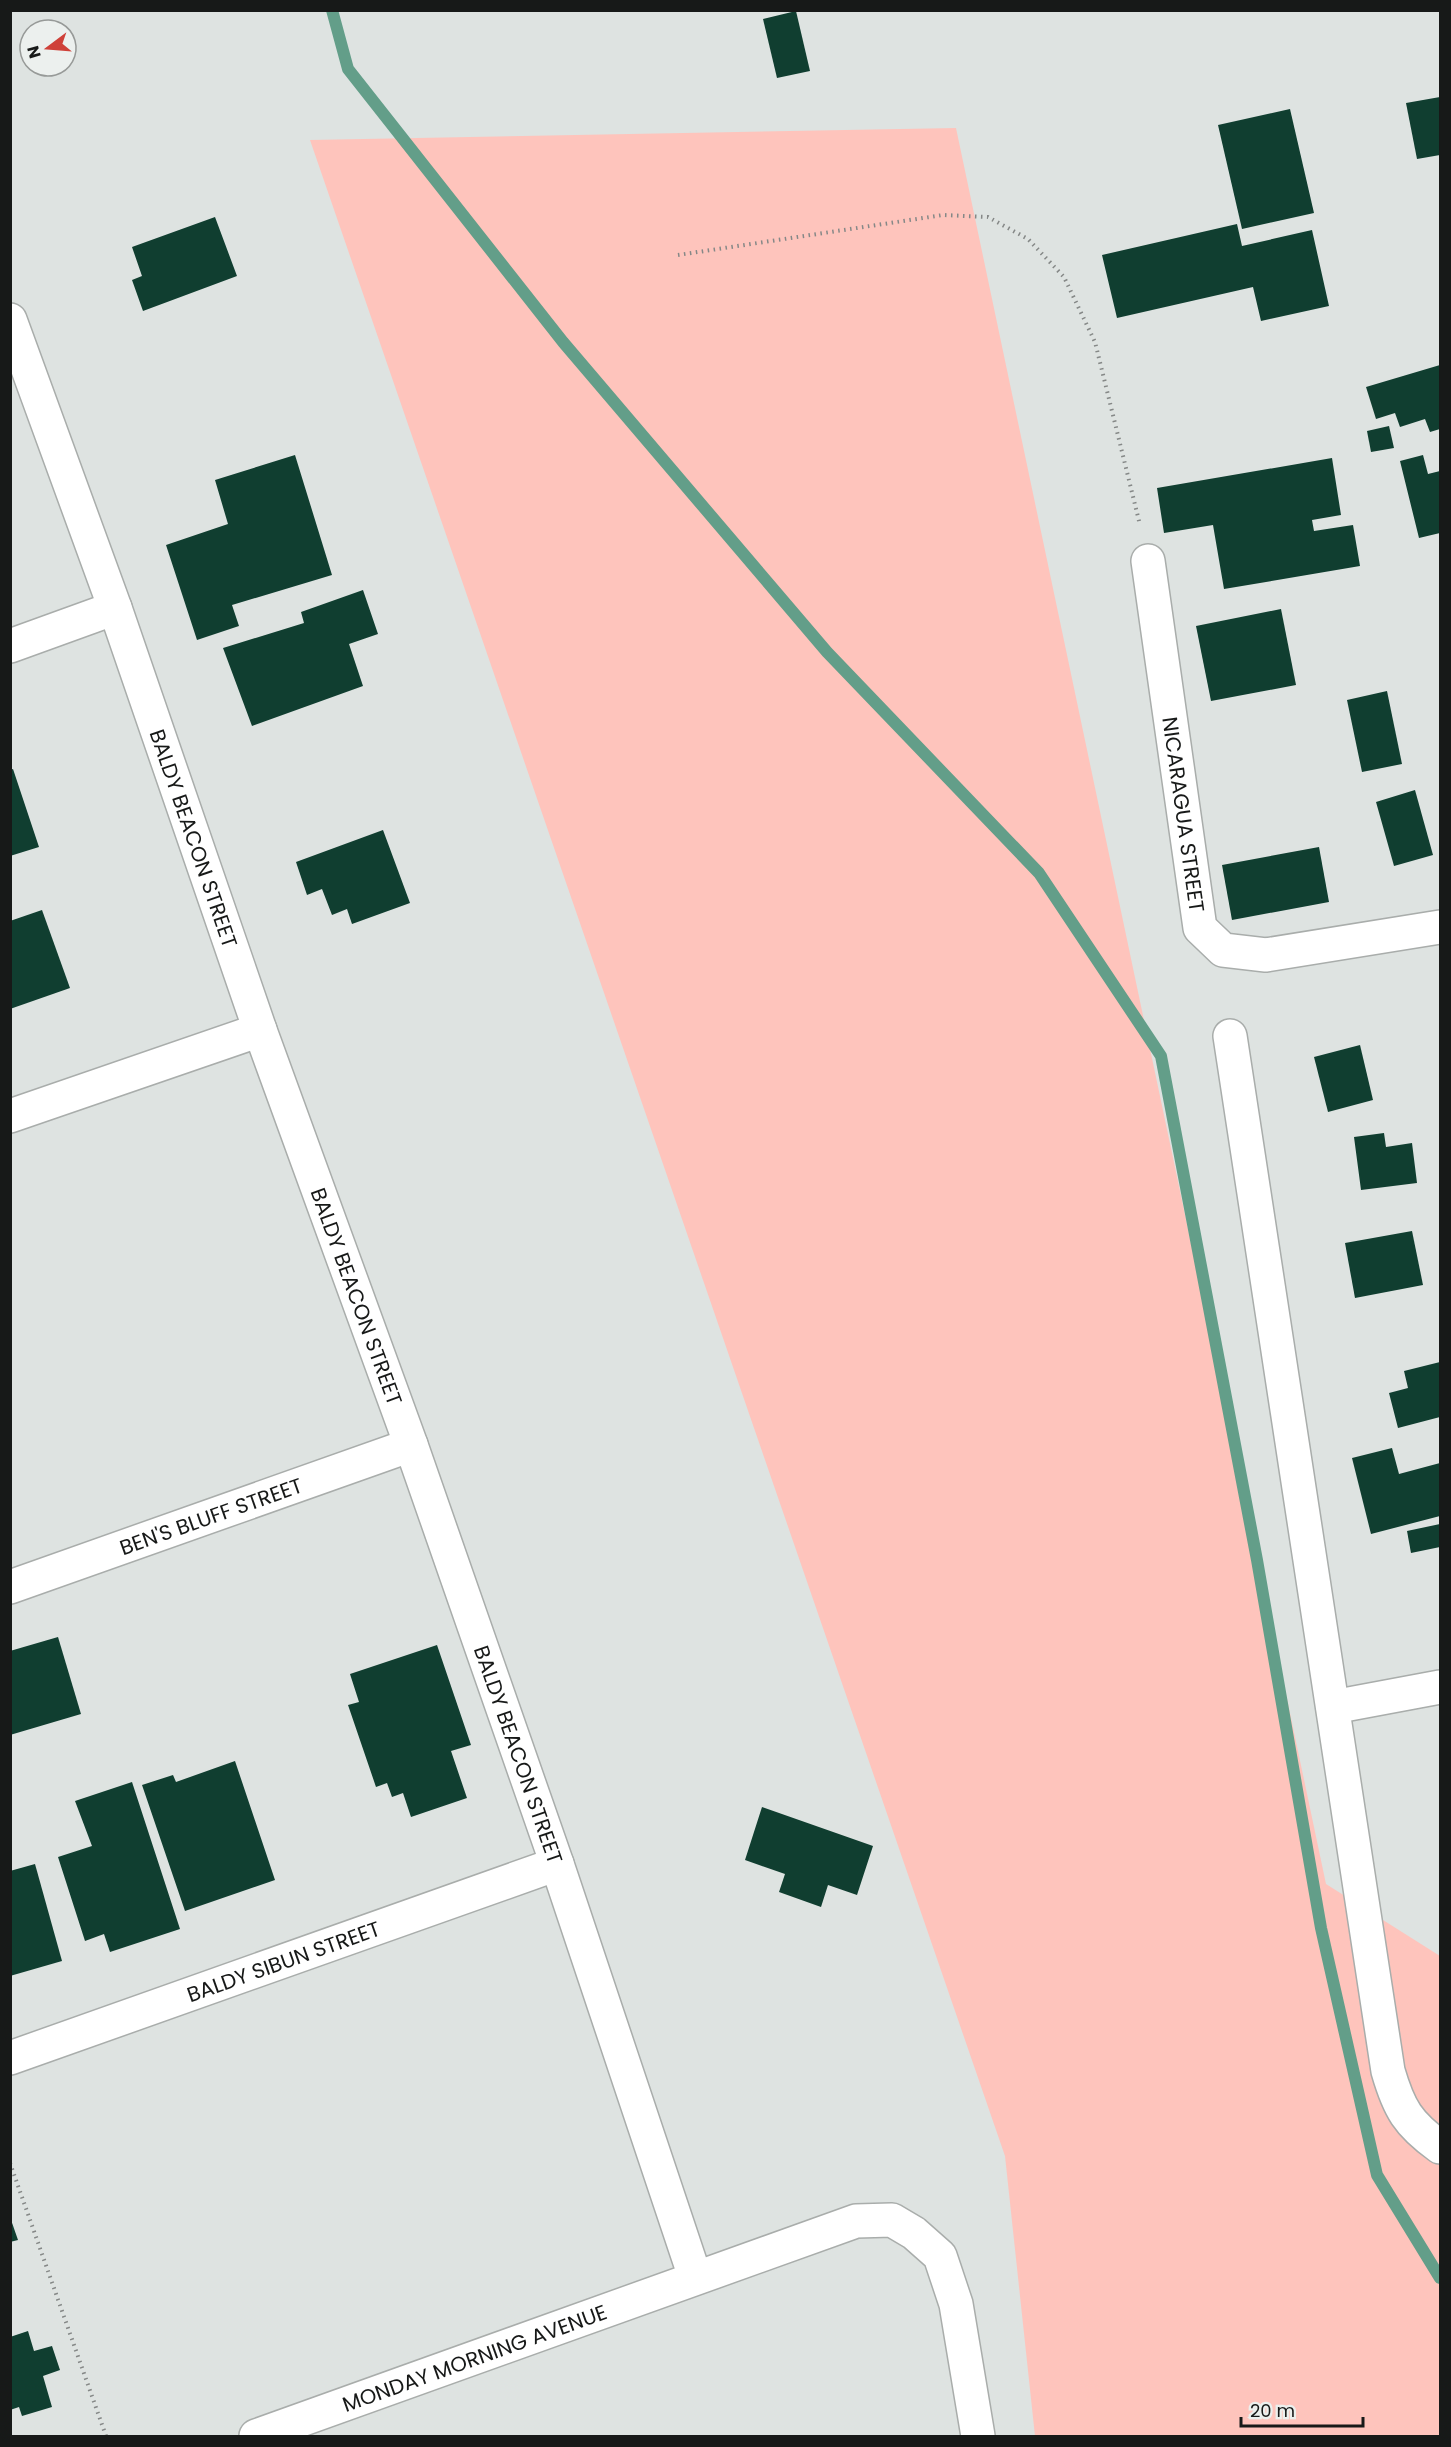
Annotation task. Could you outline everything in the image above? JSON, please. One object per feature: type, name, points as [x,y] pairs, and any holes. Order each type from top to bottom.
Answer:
[{"type":"street","name":"BALDY BEACON STREET","points":[[10,320],[115,608],[260,1030],[411,1445],[557,1864],[694,2277]]},
{"type":"street","name":"NICARAGUA STREET","points":[[1148,561],[1200,928],[1224,950],[1266,955],[1440,927]]},
{"type":"street","points":[[10,646],[115,608]]},
{"type":"street","points":[[10,1116],[260,1030]]},
{"type":"street","points":[[1230,1036],[1388,2071],[1396,2099],[1417,2131],[1440,2147]]},
{"type":"street","name":"BEN'S BLUFF STREET","points":[[10,1587],[411,1445]]},
{"type":"street","points":[[1333,1707],[1440,1687]]},
{"type":"street","name":"BALDY SIBUN STREET","points":[[10,2058],[557,1864]]},
{"type":"street","name":"MONDAY MORNING AVENUE","points":[[256,2436],[694,2277],[856,2221],[892,2220],[914,2233],[940,2256],[956,2304],[978,2436]]},
{"type":"path","points":[[678,255],[943,215],[988,217],[1028,239],[1064,277],[1095,342],[1130,477],[1148,561]]},
{"type":"path","points":[[10,2163],[106,2436]]},
{"type":"shaded area","points":[[956,128],[1326,1884],[1440,1956],[1440,2436],[1035,2436],[1005,2156],[310,140]]},
{"type":"building","points":[[796,11],[810,71],[777,78],[763,19]]},
{"type":"building","points":[[1440,97],[1440,155],[1417,159],[1406,103]]},
{"type":"building","points":[[1290,109],[1314,213],[1242,229],[1218,125]]},
{"type":"building","points":[[215,217],[237,276],[143,311],[132,280],[142,276],[132,247]]},
{"type":"building","points":[[1237,224],[1242,246],[1312,230],[1329,306],[1261,321],[1253,287],[1117,318],[1102,255]]},
{"type":"building","points":[[1440,365],[1440,429],[1430,432],[1425,419],[1400,427],[1395,413],[1376,419],[1366,387]]},
{"type":"building","points":[[1389,426],[1394,448],[1371,452],[1367,431]]},
{"type":"building","points":[[295,455],[332,575],[232,605],[239,626],[197,640],[166,545],[228,524],[215,480]]},
{"type":"building","points":[[1423,455],[1428,474],[1440,471],[1440,533],[1419,538],[1400,461]]},
{"type":"building","points":[[1332,458],[1341,515],[1312,520],[1314,531],[1353,525],[1360,566],[1224,589],[1213,525],[1164,533],[1157,488]]},
{"type":"building","points":[[363,590],[378,634],[349,644],[363,686],[252,726],[223,648],[304,623],[301,612]]},
{"type":"building","points":[[1281,609],[1296,685],[1211,701],[1196,626]]},
{"type":"building","points":[[1387,691],[1402,764],[1362,772],[1347,700]]},
{"type":"building","points":[[13,769],[39,847],[10,856],[10,770]]},
{"type":"building","points":[[1415,790],[1433,855],[1394,866],[1376,802]]},
{"type":"building","points":[[383,830],[410,903],[352,924],[347,909],[332,915],[322,889],[307,895],[296,862]]},
{"type":"building","points":[[1319,847],[1329,902],[1232,920],[1222,865]]},
{"type":"building","points":[[42,910],[70,988],[10,1009],[10,921]]},
{"type":"building","points":[[1360,1045],[1373,1100],[1328,1112],[1314,1057]]},
{"type":"building","points":[[1384,1133],[1386,1147],[1412,1143],[1417,1183],[1361,1190],[1354,1137]]},
{"type":"building","points":[[1412,1231],[1423,1285],[1355,1298],[1345,1243]]},
{"type":"building","points":[[1440,1362],[1440,1417],[1398,1428],[1389,1393],[1408,1388],[1404,1371]]},
{"type":"building","points":[[1392,1448],[1399,1474],[1440,1463],[1440,1516],[1371,1534],[1352,1458]]},
{"type":"building","points":[[1440,1524],[1440,1547],[1411,1553],[1407,1531]]},
{"type":"building","points":[[58,1637],[81,1714],[10,1735],[10,1651]]},
{"type":"building","points":[[437,1645],[471,1745],[451,1751],[467,1798],[411,1817],[403,1793],[392,1797],[387,1783],[376,1787],[348,1705],[359,1702],[350,1674]]},
{"type":"building","points":[[235,1761],[275,1880],[185,1911],[142,1785],[173,1775],[176,1782]]},
{"type":"building","points":[[132,1782],[180,1929],[110,1952],[104,1934],[85,1941],[58,1857],[92,1846],[75,1801]]},
{"type":"building","points":[[762,1807],[873,1846],[857,1895],[828,1885],[821,1907],[779,1892],[785,1874],[745,1860]]},
{"type":"building","points":[[35,1864],[62,1961],[10,1976],[10,1871]]},
{"type":"building","points":[[10,2217],[18,2240],[10,2242]]},
{"type":"building","points":[[28,2331],[34,2351],[52,2346],[60,2370],[43,2376],[52,2407],[22,2416],[19,2407],[10,2410],[10,2337]]},
{"type":"waterway","points":[[332,10],[348,69],[563,342],[827,652],[1039,873],[1161,1056],[1257,1560],[1321,1928],[1377,2175],[1440,2278]]}]
